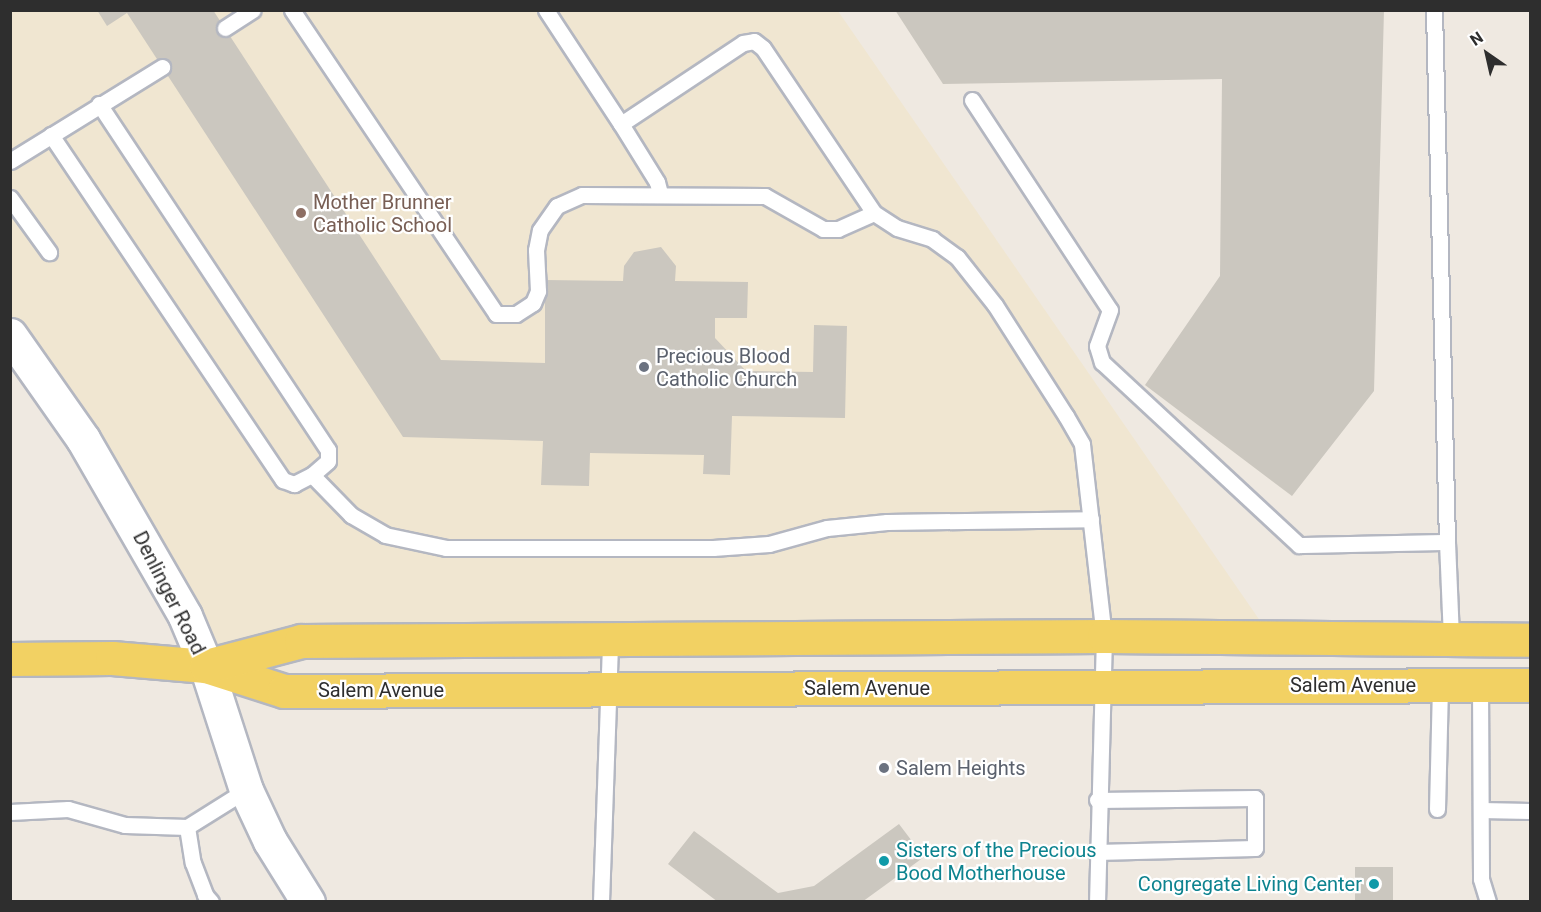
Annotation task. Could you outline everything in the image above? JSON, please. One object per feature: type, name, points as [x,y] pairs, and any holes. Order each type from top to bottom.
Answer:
[{"type":"main road","name":"Salem Avenue","points":[[206,666],[301,641],[1104,636],[1530,640]]},
{"type":"main road","points":[[1103,687],[1154,657],[1217,659],[1318,638]]},
{"type":"main road","name":"Salem Avenue","points":[[10,659],[112,658],[206,666],[284,691],[1530,685]]},
{"type":"street","name":"Denlinger Road","points":[[10,335],[119,498],[185,616],[206,666],[246,790],[270,841],[308,902]]},
{"type":"lane","points":[[225,28],[254,10]]},
{"type":"lane","points":[[292,10],[496,314],[516,314],[533,303],[538,291],[536,250],[540,230],[557,206],[582,195],[660,193],[765,196],[823,229],[838,229],[874,213]]},
{"type":"lane","points":[[546,10],[621,124],[657,182],[660,193]]},
{"type":"lane","points":[[1434,10],[1451,639]]},
{"type":"lane","points":[[621,124],[743,44],[754,41],[763,48],[874,213],[897,228],[932,239],[957,257],[995,305],[1082,444],[1104,636],[1097,800],[1097,902]]},
{"type":"lane","points":[[10,161],[162,67]]},
{"type":"lane","points":[[972,100],[1110,310],[1096,346],[1102,362],[1299,545],[1447,542]]},
{"type":"lane","points":[[51,135],[283,480],[294,484],[312,475],[328,461],[328,450],[99,104]]},
{"type":"lane","points":[[10,198],[49,252]]},
{"type":"lane","points":[[312,475],[351,515],[385,535],[446,548],[713,548],[769,544],[827,528],[887,522],[1091,519]]},
{"type":"lane","points":[[601,902],[610,638]]},
{"type":"lane","points":[[1437,809],[1440,685]]},
{"type":"lane","points":[[1480,685],[1481,879],[1488,902]]},
{"type":"lane","points":[[10,812],[68,809],[125,825],[188,827],[246,790]]},
{"type":"lane","points":[[1096,852],[1255,848],[1255,798],[1097,800]]},
{"type":"lane","points":[[1481,810],[1530,811]]},
{"type":"lane","points":[[188,827],[193,863],[211,902]]},
{"type":"shaded area","points":[[10,11],[838,11],[1272,638],[301,641],[206,666],[11,335]]},
{"type":"building","points":[[97,10],[213,10],[441,360],[545,363],[545,280],[623,281],[624,266],[634,252],[661,247],[676,266],[675,281],[748,282],[747,318],[715,318],[715,338],[746,371],[813,372],[814,325],[847,326],[845,418],[732,416],[730,475],[703,474],[704,455],[590,453],[589,486],[541,485],[543,441],[403,437],[127,13],[107,26]]},
{"type":"building","points":[[895,10],[1384,10],[1374,391],[1292,496],[1145,385],[1220,276],[1222,79],[943,84]]},
{"type":"building","name":"Sisters of the Precious Bood Motherhouse","points":[[899,824],[924,857],[862,902],[718,902],[668,864],[694,831],[778,893],[814,886]]},
{"type":"building","name":"Congregate Living Center","points":[[1355,867],[1393,867],[1393,902],[1355,902]]},
{"type":"place","name":"Mother Brunner Catholic School","points":[[301,213]]},
{"type":"place","name":"Precious Blood Catholic Church","points":[[644,367]]},
{"type":"place","name":"Salem Heights","points":[[884,768]]},
{"type":"place","name":"Sisters of the Precious Bood Motherhouse","points":[[884,861]]},
{"type":"place","name":"Congregate Living Center","points":[[1374,884]]}]
